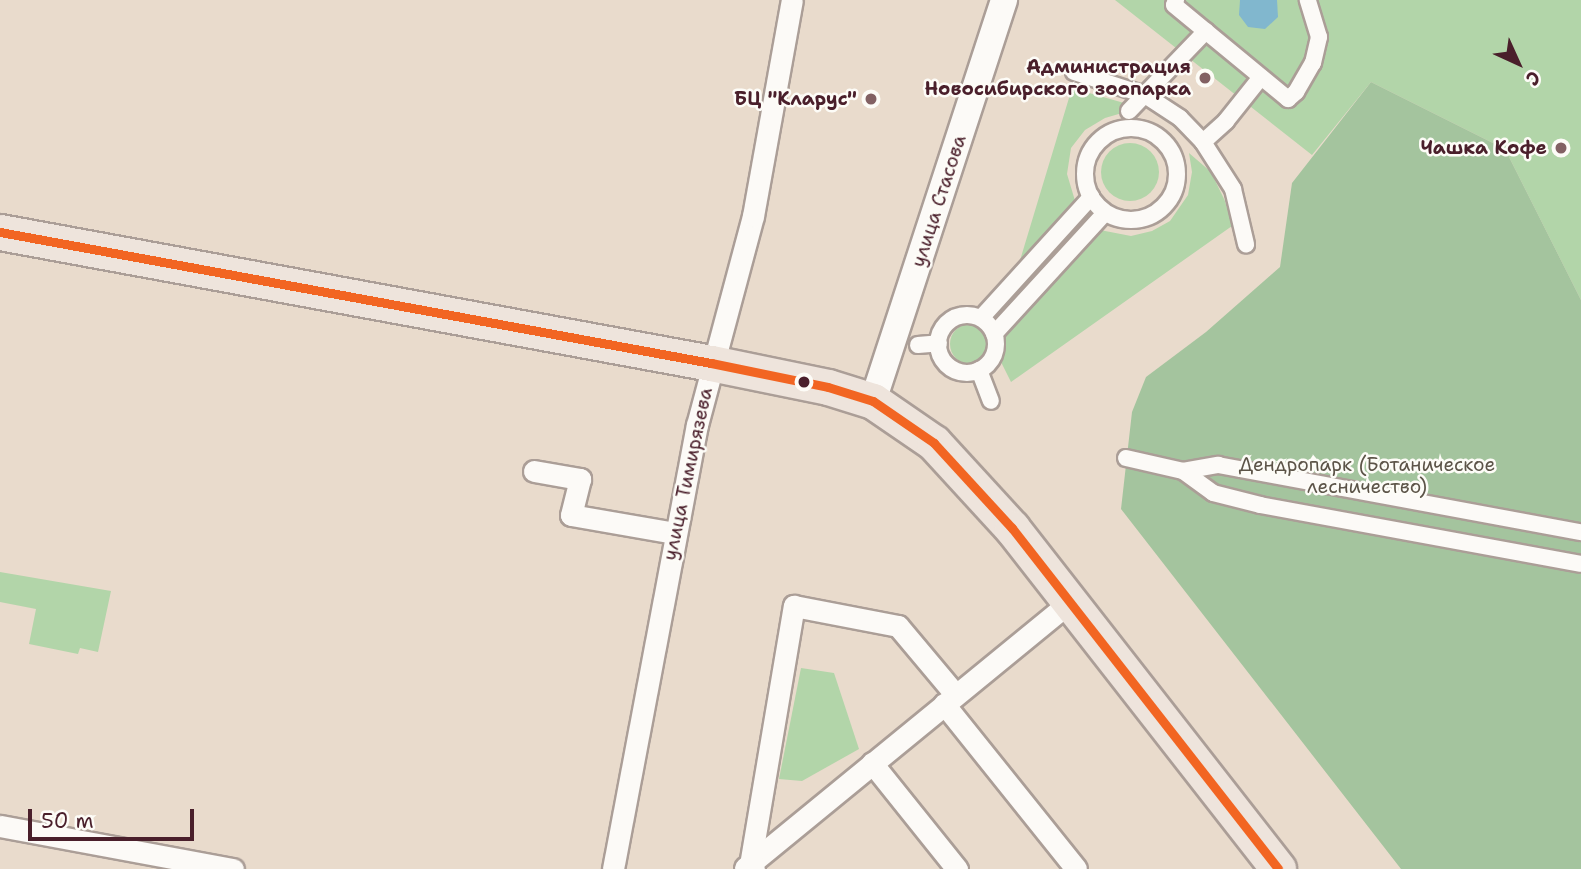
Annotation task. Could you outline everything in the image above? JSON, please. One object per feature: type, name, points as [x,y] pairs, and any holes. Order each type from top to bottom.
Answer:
[{"type":"main road","points":[[0,232],[711,363],[828,387],[873,401],[934,443],[1012,528],[1278,869]]},
{"type":"street","name":"улица Тимирязева","points":[[613,869],[675,533],[711,363],[753,216],[792,0]]},
{"type":"street","name":"улица Стасова","points":[[873,401],[1004,0]]},
{"type":"street","points":[[1176,0],[1174,5],[1287,99],[1313,63],[1319,37],[1308,0]]},
{"type":"street","points":[[1129,111],[1206,31]]},
{"type":"street","points":[[1074,72],[1144,95],[1180,118],[1203,142],[1234,189],[1246,244]]},
{"type":"street","points":[[1203,142],[1223,124],[1261,77]]},
{"type":"street","points":[[1160,139],[1180,118]]},
{"type":"street","points":[[1133,128],[1160,139],[1170,150],[1176,165],[1177,180],[1167,201],[1150,216],[1135,220],[1119,219],[1105,212],[1091,197],[1085,175],[1087,160],[1105,136],[1133,128]]},
{"type":"street","points":[[981,318],[1091,197]]},
{"type":"street","points":[[994,334],[1105,212]]},
{"type":"street","points":[[963,315],[981,318],[994,334],[996,349],[993,358],[979,370],[961,372],[952,368],[944,362],[939,343],[940,333],[953,318],[963,315]]},
{"type":"street","points":[[918,345],[939,343]]},
{"type":"street","points":[[979,370],[991,401]]},
{"type":"street","points":[[1126,458],[1183,471],[1218,465],[1581,532]]},
{"type":"street","points":[[534,471],[580,480],[570,515],[675,533]]},
{"type":"street","points":[[1183,471],[1213,493],[1259,505],[1581,564]]},
{"type":"street","points":[[749,868],[949,699],[1070,602]]},
{"type":"street","points":[[749,868],[794,607],[898,626],[1076,869]]},
{"type":"street","points":[[872,763],[957,869]]},
{"type":"street","points":[[0,826],[233,869]]},
{"type":"green space","points":[[1115,0],[1581,0],[1581,300],[1505,149],[1371,82],[1312,155]]},
{"type":"green space","name":"Дендропарк (Ботаническое лесничество)","points":[[1371,82],[1505,149],[1581,300],[1581,869],[1401,869],[1121,509],[1132,412],[1146,377],[1206,332],[1280,267],[1292,183]]},
{"type":"green space","points":[[1072,88],[1124,103],[1129,111],[1105,118],[1085,130],[1071,148],[1067,174],[1076,204],[1018,267]]},
{"type":"green space","points":[[1124,143],[1136,143],[1146,147],[1155,156],[1159,178],[1151,193],[1136,201],[1124,201],[1114,197],[1105,188],[1101,178],[1101,166],[1105,156],[1114,147]]},
{"type":"green space","points":[[1189,153],[1211,172],[1225,201],[1232,226],[1011,382],[999,358],[1007,331],[1100,230],[1131,236],[1152,231],[1170,221],[1188,195],[1192,172]]},
{"type":"green space","points":[[970,324],[984,330],[990,344],[984,358],[970,364],[956,358],[950,344],[956,330]]},
{"type":"green space","points":[[0,572],[111,591],[98,652],[80,648],[78,654],[29,644],[36,609],[0,602]]},
{"type":"green space","points":[[801,668],[834,673],[859,749],[802,781],[779,779]]},
{"type":"water","points":[[1240,0],[1277,0],[1278,17],[1265,29],[1248,27],[1239,15]]},
{"type":"transit line","points":[[0,232],[711,363],[828,387],[873,401],[934,443],[1012,528],[1278,869]]},
{"type":"place","name":"Администрация Новосибирского зоопарка","points":[[1205,78]]},
{"type":"place","name":"БЦ \"Кларус\"","points":[[871,99]]},
{"type":"place","name":"Чашка Кофе","points":[[1561,148]]}]
